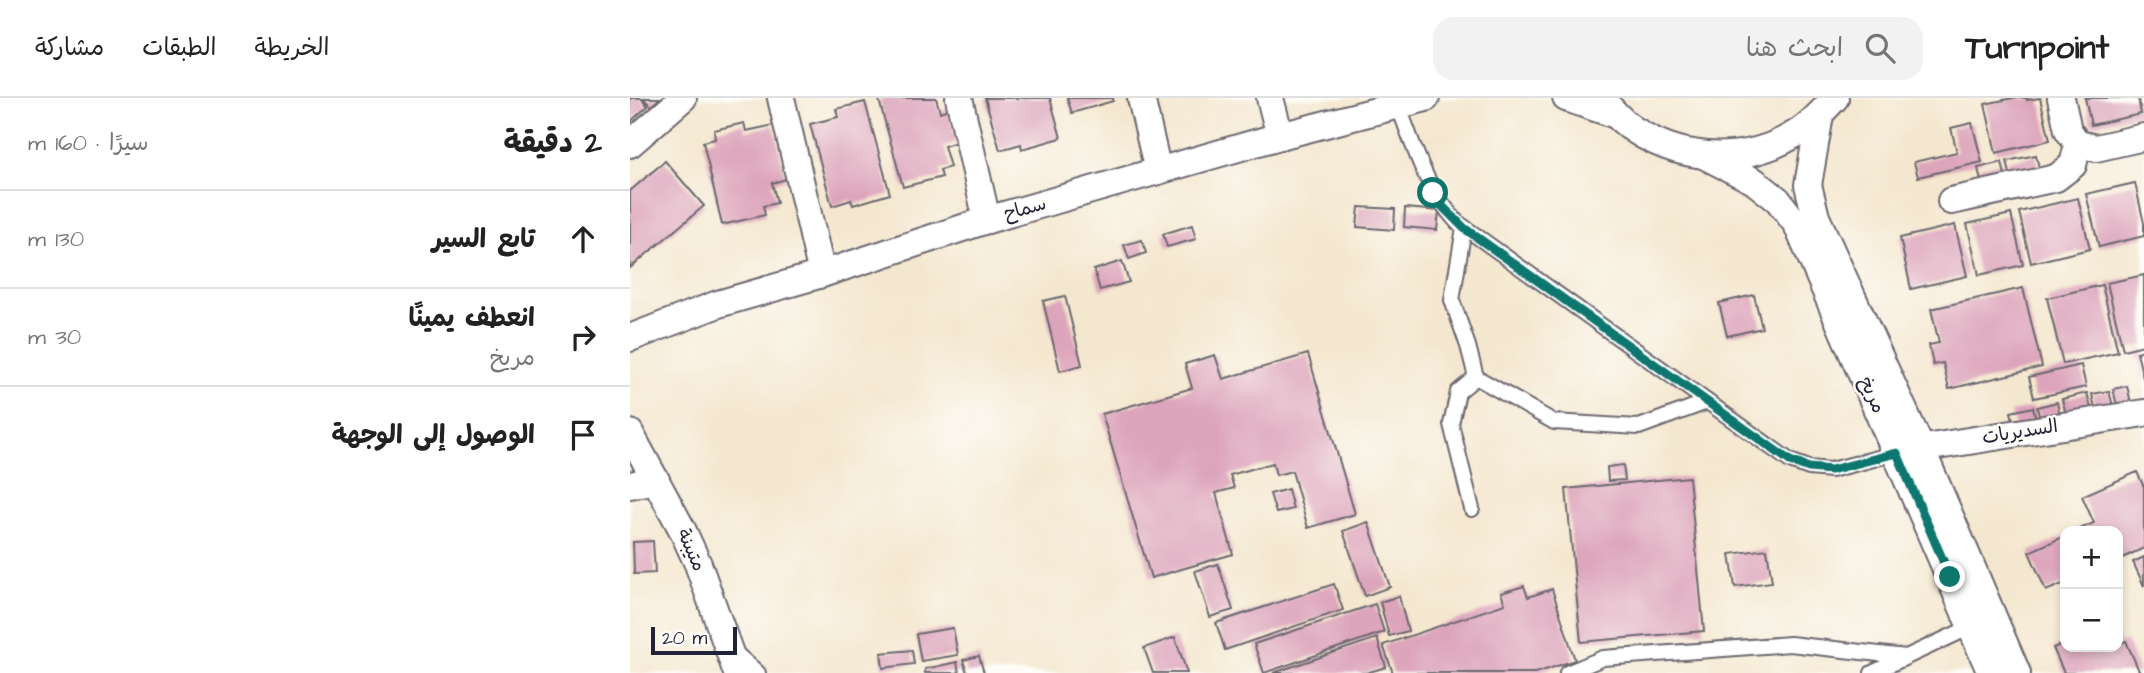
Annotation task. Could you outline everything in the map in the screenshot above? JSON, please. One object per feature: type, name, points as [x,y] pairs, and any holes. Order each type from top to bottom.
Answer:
[{"type":"street","points":[[630,144],[682,98]]},
{"type":"street","points":[[781,98],[822,274]]},
{"type":"street","points":[[959,98],[987,220]]},
{"type":"street","points":[[1141,98],[1158,171]]},
{"type":"street","points":[[1270,98],[1279,136]]},
{"type":"street","name":"سماح","points":[[630,338],[718,304],[822,274],[987,220],[1279,136],[1426,98]]},
{"type":"street","points":[[1566,98],[1608,107],[1635,131],[1657,143],[1705,156],[1730,156],[1779,143],[1800,131],[1827,107]]},
{"type":"street","points":[[2061,98],[2068,130],[2078,144],[2096,148],[2144,137]]},
{"type":"street","name":"مريخ","points":[[1827,107],[1808,185],[1816,217],[1909,451],[1982,622],[2017,673]]},
{"type":"street","points":[[1951,201],[2056,177],[2073,165],[2078,144]]},
{"type":"street","name":"مريخ","points":[[1705,156],[1754,181],[1778,200],[1797,225],[1909,451]]},
{"type":"street","name":"السديريات","points":[[1909,451],[2144,413]]},
{"type":"street","name":"متيبنة","points":[[630,433],[698,564],[737,673]]},
{"type":"street","points":[[630,485],[656,480]]},
{"type":"street","name":"مريخ","points":[[1982,622],[1991,673]]},
{"type":"lane","points":[[1398,105],[1433,193],[1464,228],[1790,461],[1809,468],[1831,470],[1909,451]]},
{"type":"lane","points":[[1464,228],[1452,300],[1476,377],[1554,422],[1639,427],[1707,402]]},
{"type":"lane","points":[[1472,509],[1451,424],[1458,392],[1476,377]]},
{"type":"lane","points":[[1872,673],[1982,622]]},
{"type":"lane","points":[[1566,673],[1603,658],[1790,644],[1906,657]]},
{"type":"lane","points":[[728,647],[758,673]]},
{"type":"building","points":[[630,98],[641,98],[648,106],[630,122]]},
{"type":"building","points":[[643,98],[660,98],[651,106]]},
{"type":"building","points":[[936,98],[940,112],[948,109],[957,142],[944,146],[950,167],[940,170],[942,177],[903,187],[879,100]]},
{"type":"building","points":[[985,98],[1050,98],[1061,138],[1022,149],[1021,144],[1000,150]]},
{"type":"building","points":[[1067,98],[1113,98],[1113,101],[1072,113]]},
{"type":"building","points":[[2013,98],[2040,98],[2050,140],[1996,153],[1985,104]]},
{"type":"building","points":[[2085,98],[2138,98],[2141,114],[2091,125]]},
{"type":"building","points":[[865,102],[890,194],[853,205],[851,200],[832,206],[810,124],[838,117],[836,109]]},
{"type":"building","points":[[744,123],[746,131],[774,125],[786,179],[772,183],[777,203],[763,206],[765,215],[722,225],[703,142],[715,139],[714,130]]},
{"type":"building","points":[[1972,123],[1982,162],[1918,177],[1914,162],[1957,152],[1951,128]]},
{"type":"building","points":[[2036,155],[2040,172],[2011,178],[2007,161]]},
{"type":"building","points":[[665,161],[704,206],[630,268],[630,191]]},
{"type":"building","points":[[2002,162],[2006,180],[1982,185],[1978,168]]},
{"type":"building","points":[[2135,183],[2144,223],[2144,236],[2099,247],[2086,194]]},
{"type":"building","points":[[2078,198],[2090,249],[2031,263],[2019,212]]},
{"type":"building","points":[[1359,207],[1395,209],[1394,230],[1357,227]]},
{"type":"building","points":[[1405,208],[1439,211],[1437,230],[1404,227]]},
{"type":"building","points":[[2011,214],[2023,265],[1979,275],[1967,224]]},
{"type":"building","points":[[1192,225],[1196,239],[1167,247],[1163,234]]},
{"type":"building","points":[[1955,225],[1967,276],[1911,289],[1900,238]]},
{"type":"building","points":[[1142,240],[1146,253],[1129,259],[1124,245]]},
{"type":"building","points":[[1122,261],[1129,282],[1100,290],[1094,270]]},
{"type":"building","points":[[2144,275],[2144,345],[2123,350],[2107,283]]},
{"type":"building","points":[[2102,285],[2118,352],[2063,364],[2047,298]]},
{"type":"building","points":[[2023,288],[2042,367],[1949,389],[1943,363],[1933,365],[1929,345],[1939,343],[1931,309]]},
{"type":"building","points":[[1754,295],[1762,328],[1727,336],[1719,303]]},
{"type":"building","points":[[1065,296],[1082,365],[1060,371],[1043,301]]},
{"type":"building","points":[[2144,350],[2144,378],[2143,378],[2137,352]]},
{"type":"building","points":[[1308,354],[1355,514],[1308,528],[1292,471],[1276,475],[1273,463],[1230,475],[1234,488],[1216,493],[1233,554],[1151,578],[1102,414],[1192,388],[1185,364],[1215,355],[1223,379]]},
{"type":"building","points":[[2081,365],[2086,387],[2034,398],[2029,377]]},
{"type":"building","points":[[2127,386],[2132,407],[2118,410],[2113,389]]},
{"type":"building","points":[[2109,391],[2114,410],[2096,414],[2092,394]]},
{"type":"building","points":[[2087,393],[2093,415],[2068,421],[2062,399]]},
{"type":"building","points":[[2057,402],[2061,420],[2041,425],[2037,407]]},
{"type":"building","points":[[2033,407],[2038,426],[2016,431],[2011,412]]},
{"type":"building","points":[[1623,465],[1625,480],[1608,481],[1607,467]]},
{"type":"building","points":[[2137,472],[2144,487],[2144,548],[2123,558],[2123,526],[2087,526],[2094,523],[2082,496]]},
{"type":"building","points":[[1689,477],[1704,631],[1581,642],[1566,489]]},
{"type":"building","points":[[1288,489],[1293,509],[1276,513],[1270,494]]},
{"type":"building","points":[[1368,522],[1390,587],[1365,596],[1343,531]]},
{"type":"building","points":[[2060,538],[2060,585],[2046,591],[2029,552]]},
{"type":"building","points":[[653,541],[655,573],[634,574],[633,542]]},
{"type":"building","points":[[1767,549],[1772,582],[1735,587],[1730,554]]},
{"type":"building","points":[[2144,557],[2144,586],[2133,562]]},
{"type":"building","points":[[1218,564],[1233,610],[1210,617],[1195,571]]},
{"type":"building","points":[[1334,584],[1343,610],[1225,650],[1216,623]]},
{"type":"building","points":[[1524,586],[1528,597],[1552,589],[1575,660],[1536,673],[1393,673],[1383,645],[1505,604],[1501,593]]},
{"type":"building","points":[[1399,596],[1408,631],[1389,636],[1380,602]]},
{"type":"building","points":[[1375,604],[1384,632],[1264,673],[1254,644]]},
{"type":"building","points":[[953,628],[958,655],[921,661],[916,634]]},
{"type":"building","points":[[1175,637],[1187,673],[1153,673],[1144,648]]},
{"type":"building","points":[[1377,638],[1386,667],[1366,673],[1273,673]]},
{"type":"building","points":[[2126,641],[2140,673],[2064,673],[2053,648],[2060,645],[2060,652],[2123,652],[2123,642]]},
{"type":"building","points":[[912,650],[914,664],[883,668],[881,653]]},
{"type":"building","points":[[979,656],[984,673],[967,673],[963,660]]},
{"type":"building","points":[[957,662],[959,673],[925,673],[925,669]]},
{"type":"route","points":[[1433,193],[1464,228],[1790,461],[1809,468],[1831,470],[1897,453],[1950,577]]}]
